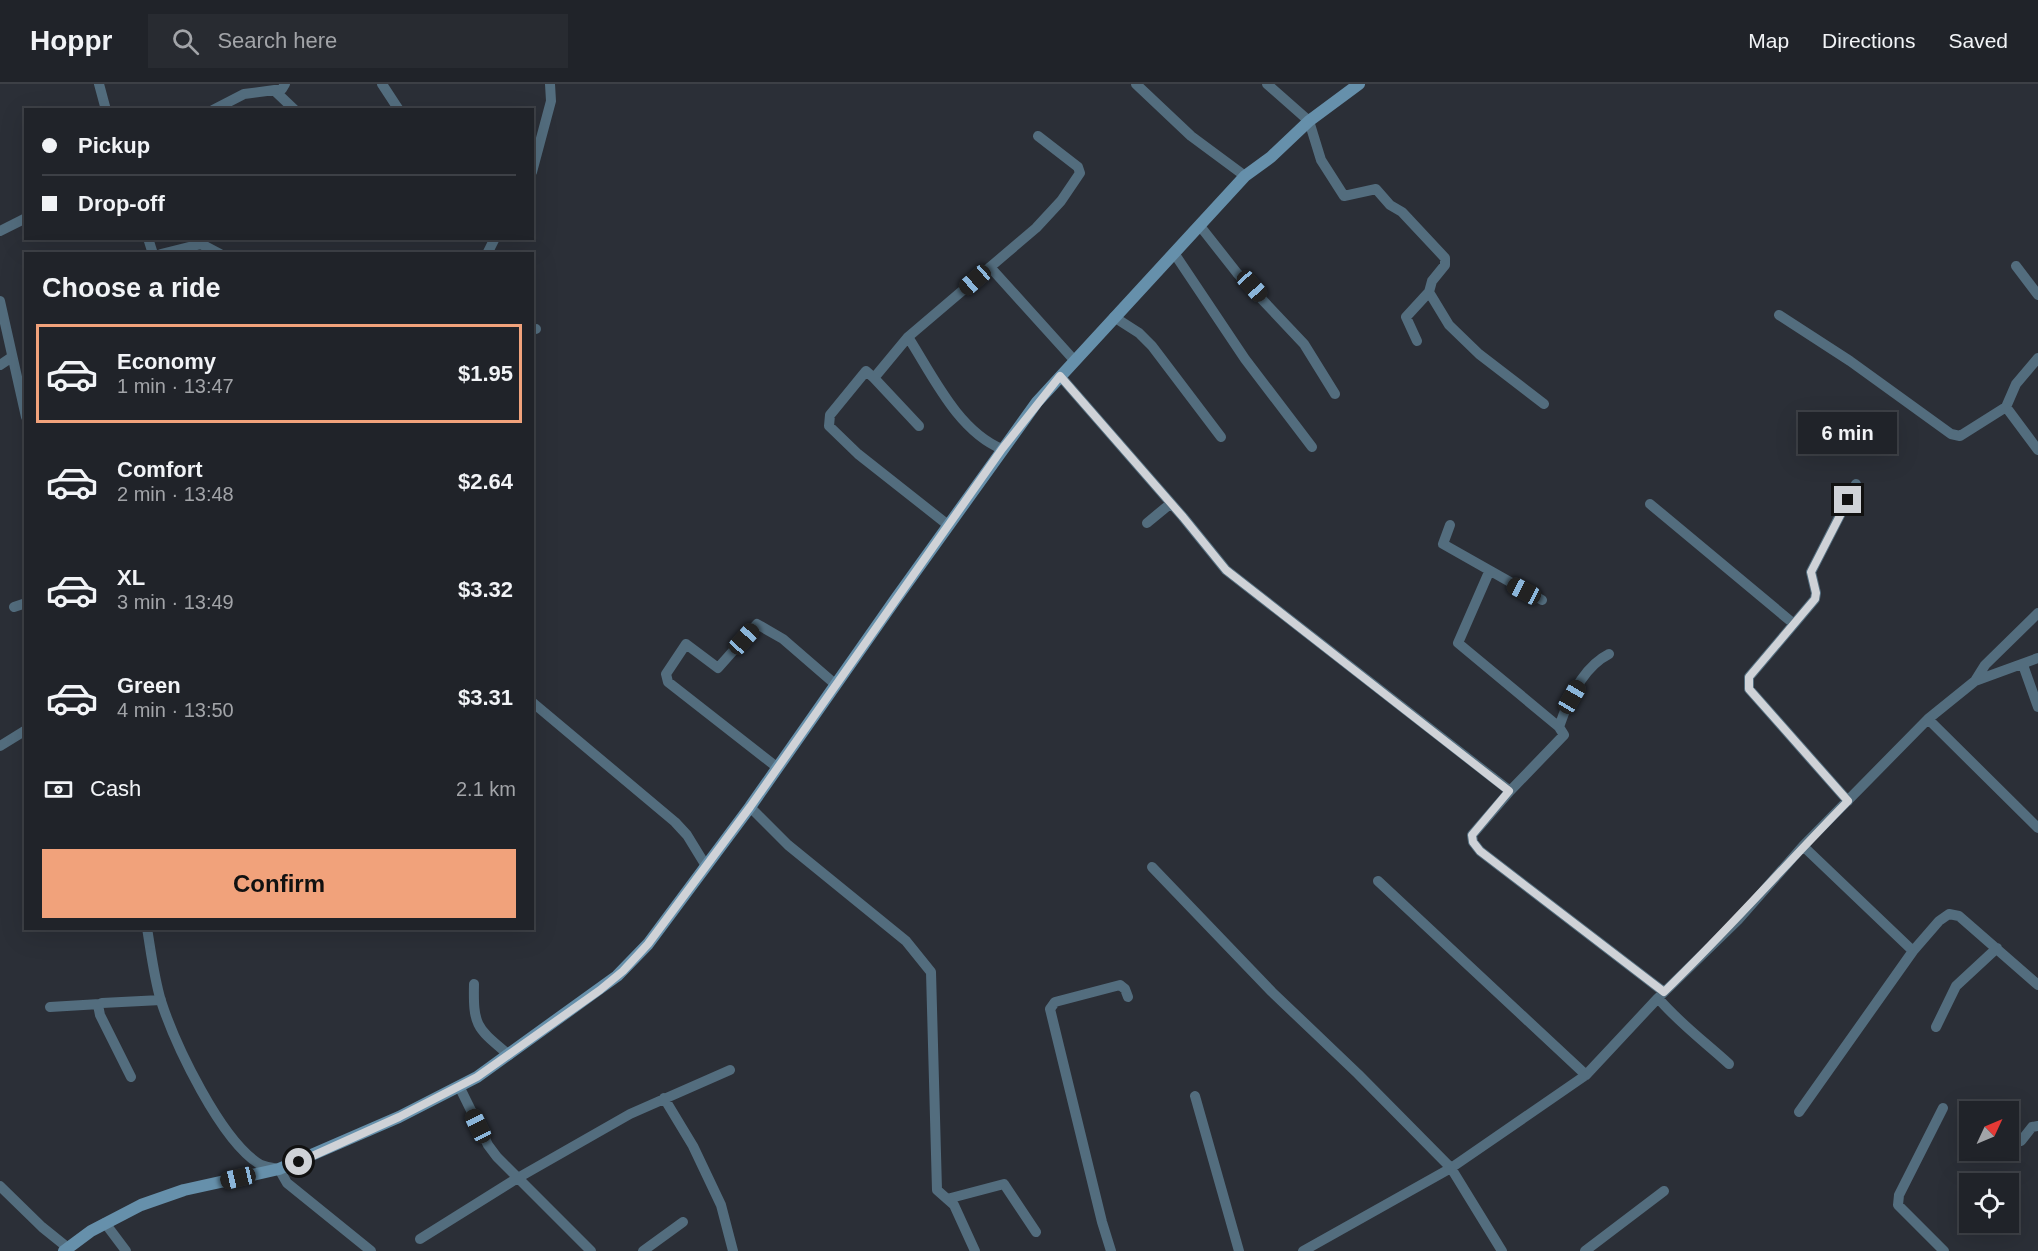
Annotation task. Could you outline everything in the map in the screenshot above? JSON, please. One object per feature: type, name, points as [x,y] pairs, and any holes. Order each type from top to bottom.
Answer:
[{"type":"street","points":[[99,84],[105,108]]},
{"type":"street","points":[[382,84],[398,108]]},
{"type":"street","points":[[534,165],[551,101],[550,84]]},
{"type":"street","points":[[1136,84],[1191,136],[1245,176]]},
{"type":"street","points":[[1267,84],[1309,121],[1322,160],[1344,196],[1376,189],[1390,205],[1402,212],[1445,258],[1445,265],[1432,281],[1429,292],[1406,317],[1417,341]]},
{"type":"street","points":[[0,1186],[66,1249],[105,1223],[141,1205],[184,1190],[279,1169],[399,1117],[459,1086],[509,1055],[617,976],[648,944],[750,807],[1002,449],[1060,376],[1245,176],[1271,157],[1309,121],[1359,84]]},
{"type":"street","points":[[217,108],[244,94],[284,86],[294,108]]},
{"type":"street","points":[[874,378],[908,338],[1042,223],[1061,201],[1080,172],[1078,167],[1038,136]]},
{"type":"street","points":[[0,231],[24,219]]},
{"type":"street","points":[[1200,226],[1237,273],[1304,344],[1335,394]]},
{"type":"street","points":[[169,252],[201,244],[216,252]]},
{"type":"street","points":[[1174,253],[1245,359],[1312,447]]},
{"type":"street","points":[[2016,266],[2038,295]]},
{"type":"street","points":[[990,267],[1074,360]]},
{"type":"street","points":[[1429,292],[1449,325],[1479,354],[1544,404]]},
{"type":"street","points":[[0,301],[24,408]]},
{"type":"street","points":[[1779,315],[1850,361],[1951,434],[1960,435],[2006,407],[2016,384],[2038,358]]},
{"type":"street","points":[[1114,317],[1139,333],[1152,346],[1221,437]]},
{"type":"street","points":[[908,338],[961,416],[987,443],[1002,449]]},
{"type":"street","points":[[0,365],[12,357]]},
{"type":"street","points":[[919,426],[866,371],[830,415],[829,426],[858,454],[948,525]]},
{"type":"street","points":[[1060,376],[1226,570],[1509,791]]},
{"type":"street","points":[[2006,407],[2038,450]]},
{"type":"street","points":[[1848,801],[1749,689],[1749,677],[1815,599],[1816,593],[1811,572],[1856,484]]},
{"type":"street","points":[[1147,523],[1170,504]]},
{"type":"street","points":[[1650,504],[1794,624]]},
{"type":"street","points":[[1450,525],[1443,544],[1542,600]]},
{"type":"street","points":[[1489,572],[1458,643],[1559,727],[1563,731],[1563,739],[1509,791],[1472,835],[1475,846],[1661,995],[1676,1020],[1709,1044],[1729,1064]]},
{"type":"street","points":[[14,607],[24,604]]},
{"type":"street","points":[[1303,1251],[1451,1168],[1586,1075],[1661,995],[1738,920],[1803,846],[1928,719],[1975,681],[1985,665],[2038,613]]},
{"type":"street","points":[[778,768],[668,682],[666,675],[686,644],[718,668],[757,624],[783,639],[835,684]]},
{"type":"street","points":[[1559,727],[1565,709],[1589,670],[1597,660],[1609,654]]},
{"type":"street","points":[[1975,681],[2038,658]]},
{"type":"street","points":[[2023,665],[2038,707]]},
{"type":"street","points":[[534,704],[675,822],[687,835],[706,866]]},
{"type":"street","points":[[1928,719],[2038,828]]},
{"type":"street","points":[[0,746],[24,731]]},
{"type":"street","points":[[750,807],[788,845],[906,941],[931,972],[936,1178],[938,1190],[954,1205],[975,1251]]},
{"type":"street","points":[[1803,846],[1913,951]]},
{"type":"street","points":[[1152,867],[1272,992],[1451,1168],[1502,1251]]},
{"type":"street","points":[[1378,881],[1586,1075]]},
{"type":"street","points":[[1799,1112],[1913,951],[1939,921],[1949,914],[1959,916],[2038,985]]},
{"type":"street","points":[[147,930],[161,1000],[187,1063],[207,1101],[226,1129],[261,1165],[279,1169],[287,1182],[371,1251]]},
{"type":"street","points":[[1936,1027],[1956,986],[1997,948]]},
{"type":"street","points":[[474,984],[474,1017],[478,1027],[509,1055]]},
{"type":"street","points":[[1112,1251],[1099,1211],[1050,1009],[1055,1002],[1120,985],[1125,988],[1128,997]]},
{"type":"street","points":[[50,1006],[161,1000]]},
{"type":"street","points":[[100,1004],[98,1008],[100,1015],[131,1077]]},
{"type":"street","points":[[420,1239],[516,1179],[630,1114],[730,1070]]},
{"type":"street","points":[[459,1086],[488,1145],[516,1179],[591,1251]]},
{"type":"street","points":[[1195,1096],[1239,1251]]},
{"type":"street","points":[[664,1098],[693,1146],[721,1205],[733,1251]]},
{"type":"street","points":[[1943,1108],[1899,1195],[1899,1205],[1944,1251]]},
{"type":"street","points":[[2020,1141],[2032,1127],[2038,1126]]},
{"type":"street","points":[[947,1199],[1004,1184],[1036,1232]]},
{"type":"street","points":[[1585,1251],[1664,1191]]},
{"type":"street","points":[[643,1251],[683,1222]]},
{"type":"street","points":[[105,1223],[126,1251]]},
{"type":"route","points":[[299,1162],[399,1117],[477,1077],[600,990],[623,971],[648,944],[750,807],[1002,449],[1037,402],[1060,376],[1226,570],[1509,791],[1472,835],[1475,846],[1664,992],[1738,920],[1771,880],[1848,801],[1749,689],[1748,683],[1749,677],[1815,599],[1816,593],[1811,572],[1848,500]]}]
